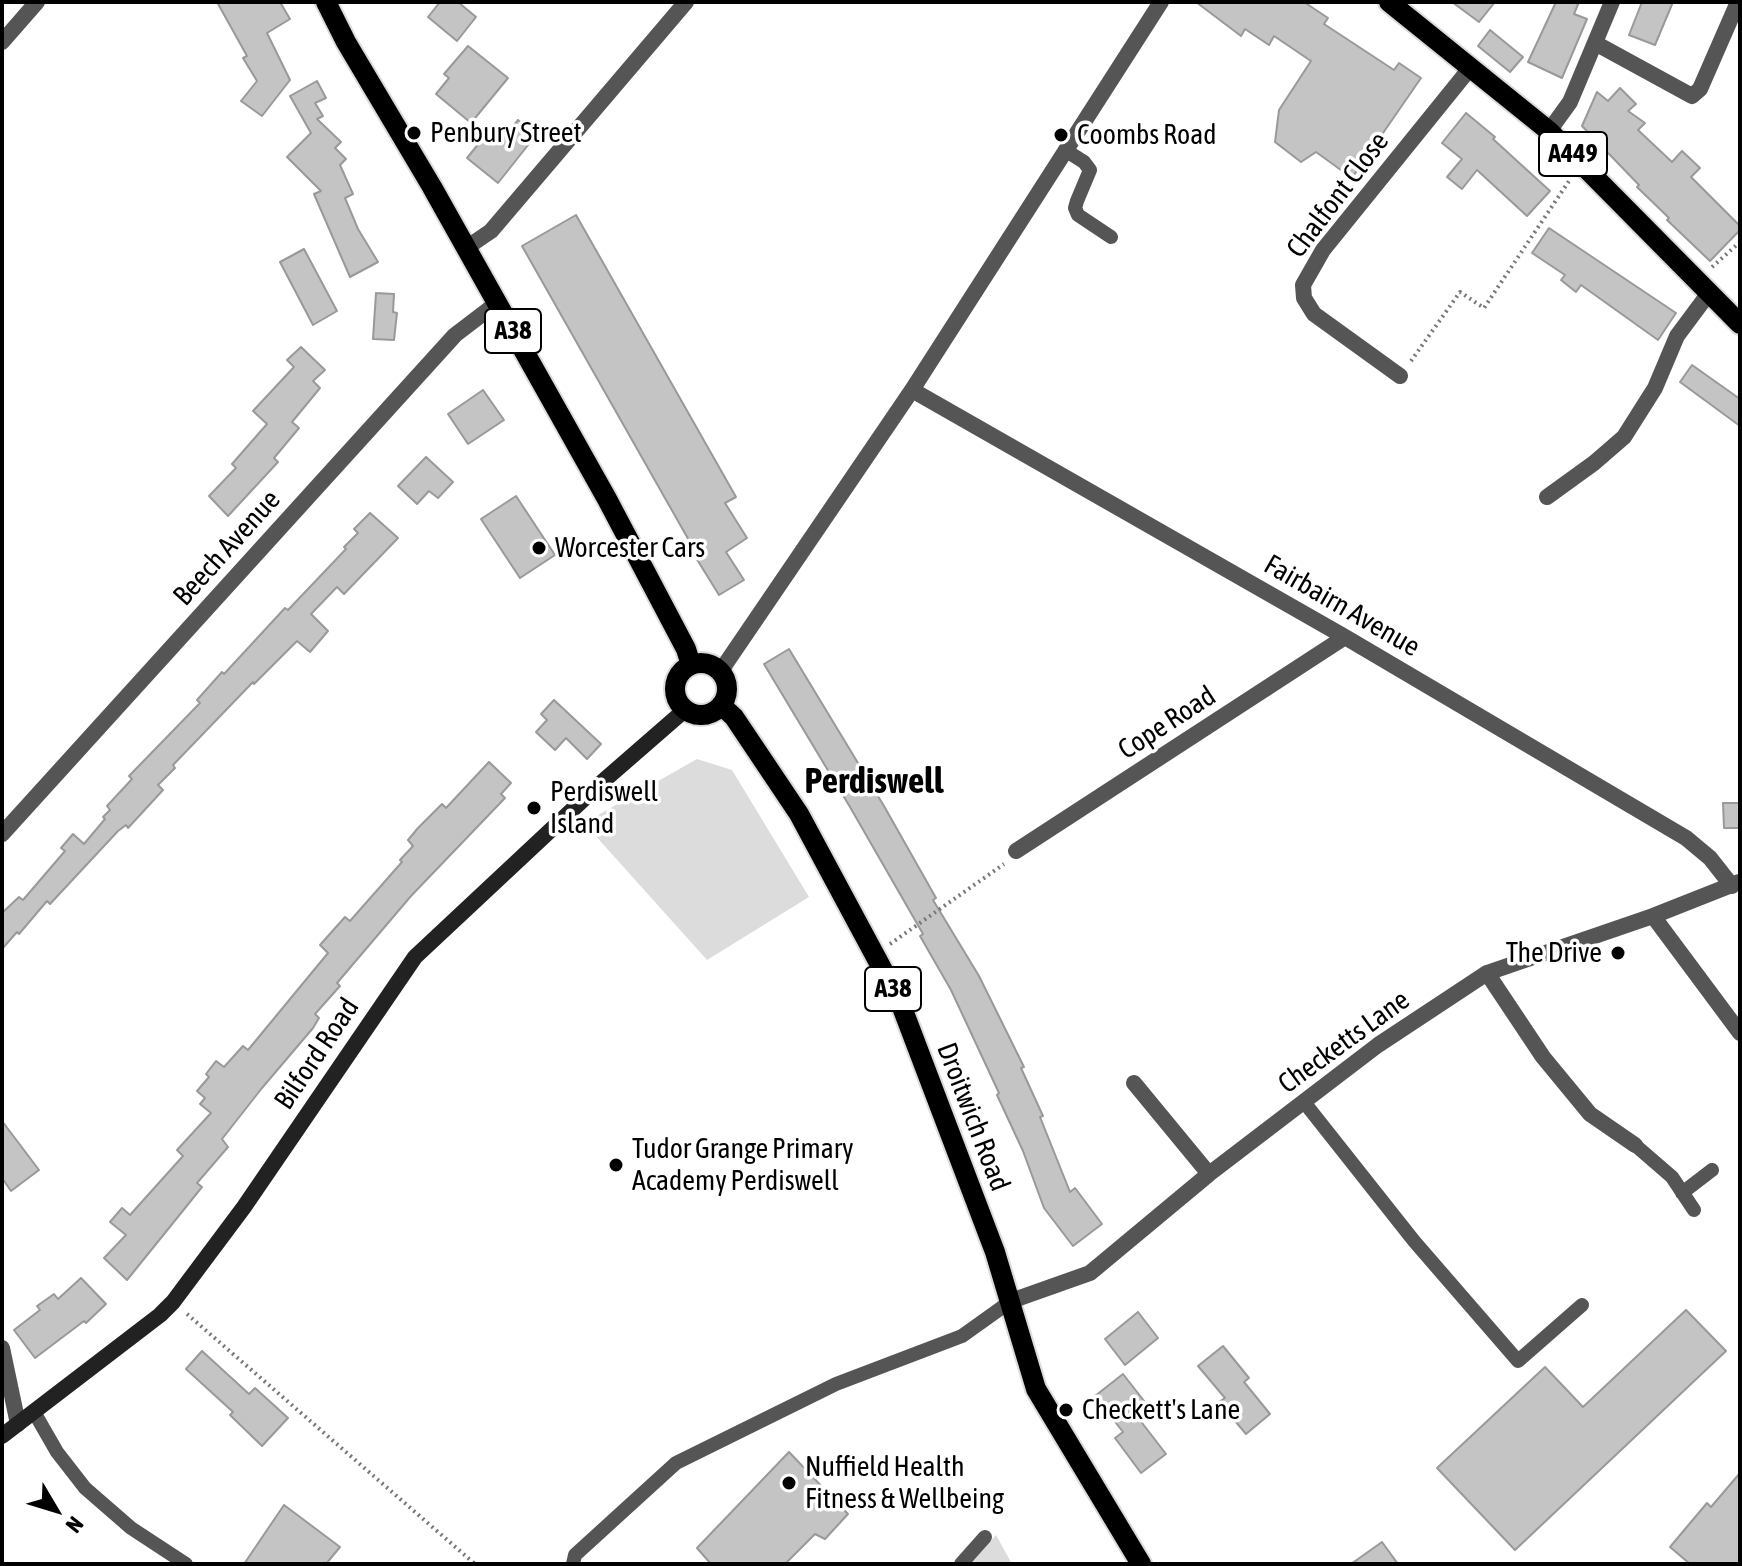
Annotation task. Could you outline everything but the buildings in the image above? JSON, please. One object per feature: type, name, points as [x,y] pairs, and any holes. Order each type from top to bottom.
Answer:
[{"type":"main road","name":"A38","points":[[326,2],[607,499],[686,649],[691,665]]},
{"type":"main road","name":"A449","points":[[1389,2],[1549,131],[1740,324]]},
{"type":"main road","points":[[704,663],[715,667],[724,676],[728,688],[725,700],[717,710],[706,715],[693,714],[676,696],[676,684],[681,672],[691,665],[704,663]]},
{"type":"main road","name":"Droitwich Road","points":[[721,705],[734,717],[799,814],[900,1002],[995,1252],[1036,1389],[1141,1564]]},
{"type":"main road","name":"Bilford Road","points":[[2,1436],[173,1302],[244,1207],[415,957],[601,783],[686,709]]},
{"type":"street","points":[[2,42],[37,2]]},
{"type":"street","points":[[466,248],[491,231],[686,2]]},
{"type":"street","points":[[720,672],[912,390],[1161,2]]},
{"type":"street","points":[[1549,131],[1570,102],[1612,2]]},
{"type":"street","points":[[1595,43],[1692,96],[1700,89],[1738,2]]},
{"type":"street","name":"Chalfont Close","points":[[1400,376],[1314,314],[1304,298],[1303,285],[1323,250],[1471,67]]},
{"type":"street","points":[[1547,497],[1624,437],[1655,388],[1677,336],[1703,287]]},
{"type":"street","name":"Beech Avenue","points":[[2,834],[455,335],[497,303]]},
{"type":"street","name":"Fairbairn Avenue","points":[[912,390],[1345,637],[1686,838],[1736,884]]},
{"type":"street","name":"Cope Road","points":[[1016,851],[1345,637]]},
{"type":"street","name":"Checketts Lane","points":[[1011,1301],[1090,1273],[1209,1174],[1378,1045],[1487,973],[1736,884]]},
{"type":"street","points":[[1653,916],[1740,1033]]},
{"type":"street","points":[[1487,973],[1543,1057],[1590,1114],[1635,1145]]},
{"type":"street","points":[[1134,1083],[1209,1174]]},
{"type":"street","points":[[2,1348],[18,1424]]},
{"type":"lane","points":[[1065,150],[1084,162],[1090,170],[1075,208],[1078,215],[1111,237]]},
{"type":"lane","points":[[1304,1102],[1414,1241],[1518,1361],[1582,1305]]},
{"type":"lane","points":[[1635,1145],[1672,1177],[1694,1210]]},
{"type":"lane","points":[[1682,1193],[1712,1170]]},
{"type":"lane","points":[[573,1564],[575,1555],[676,1463],[836,1384],[962,1336],[1011,1301]]},
{"type":"lane","points":[[34,1412],[57,1452],[85,1488],[131,1528],[186,1564]]},
{"type":"lane","points":[[961,1564],[985,1537]]},
{"type":"path","points":[[1400,376],[1460,292],[1484,308],[1581,162]]},
{"type":"path","points":[[1703,287],[1740,242]]},
{"type":"path","points":[[875,954],[1005,863],[1016,851]]},
{"type":"path","points":[[173,1302],[475,1564]]},
{"type":"shaded area","points":[[697,759],[732,770],[809,897],[707,960],[584,823]]},
{"type":"shaded area","points":[[996,1535],[1012,1564],[970,1564]]},
{"type":"place","name":"Penbury Street","points":[[414,133]]},
{"type":"place","name":"Coombs Road","points":[[1061,135]]},
{"type":"place","name":"Worcester Cars","points":[[539,548]]},
{"type":"place","name":"Perdiswell Island","points":[[534,808]]},
{"type":"place","name":"The Drive","points":[[1618,953]]},
{"type":"place","name":"Tudor Grange Primary Academy Perdiswell","points":[[616,1165]]},
{"type":"place","name":"Checkett's Lane","points":[[1066,1410]]},
{"type":"place","name":"Nuffield Health Fitness & Wellbeing","points":[[789,1483]]},
{"type":"district","name":"Perdiswell","points":[[874,782]]}]
